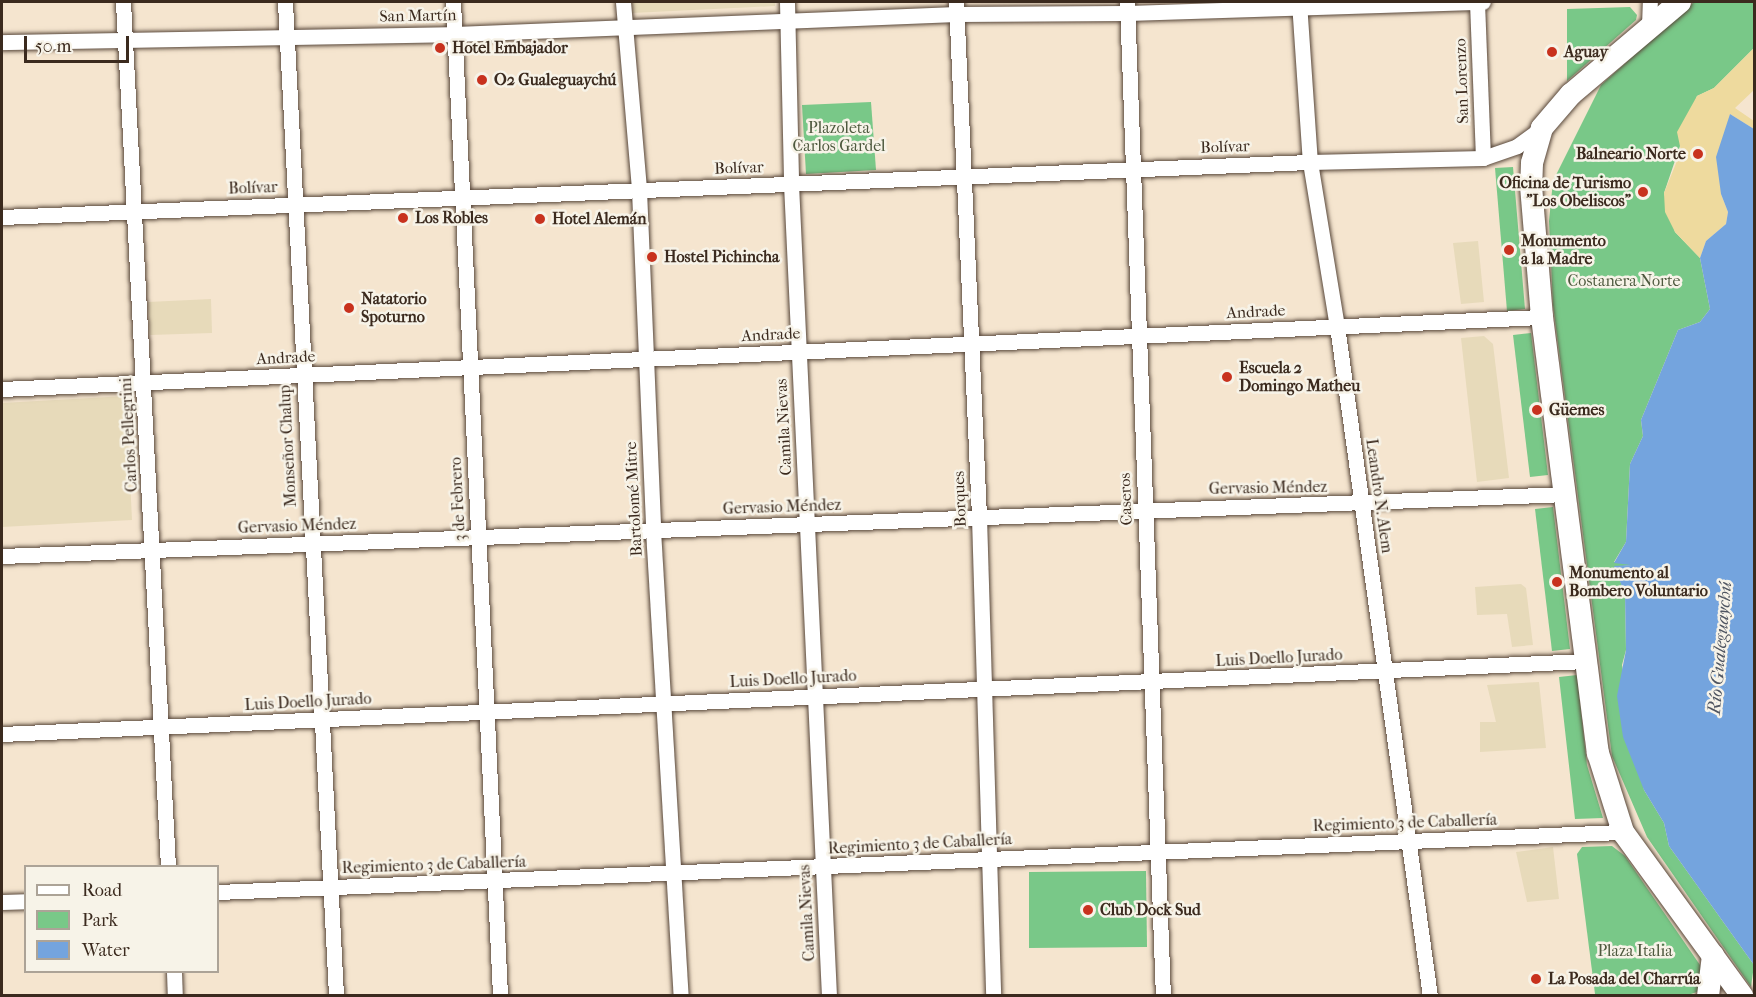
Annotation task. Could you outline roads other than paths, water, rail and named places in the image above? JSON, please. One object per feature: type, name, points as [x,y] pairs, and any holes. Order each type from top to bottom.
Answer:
[{"type":"main road","points":[[1680,2],[1571,94],[1542,128],[1532,163],[1531,186],[1542,317],[1598,753],[1623,832],[1742,996]]},
{"type":"main road","points":[[1708,996],[1713,955]]},
{"type":"street","name":"Carlos Pellegrini","points":[[123,2],[168,865]]},
{"type":"street","name":"Monseñor Chalup","points":[[285,2],[293,204],[336,996]]},
{"type":"street","name":"3 de Febrero","points":[[453,2],[500,996]]},
{"type":"street","name":"Bartolomé Mitre","points":[[623,2],[639,190],[653,530],[681,996]]},
{"type":"street","name":"Camila Nievas","points":[[787,2],[791,184],[829,996]]},
{"type":"street","name":"San Lorenzo","points":[[1477,2],[1483,158]]},
{"type":"street","name":"San Martín","points":[[2,42],[625,29],[788,22],[956,8],[1483,2]]},
{"type":"street","points":[[1649,26],[1650,2]]},
{"type":"street","name":"Leandro N. Alem","points":[[1299,3],[1310,162],[1338,327],[1385,671],[1412,841],[1430,996]]},
{"type":"street","name":"Caseros","points":[[1127,7],[1163,996]]},
{"type":"street","name":"Borques","points":[[956,8],[979,517],[993,996]]},
{"type":"street","name":"Bolívar","points":[[2,217],[1133,169],[1483,158],[1517,146],[1542,128]]},
{"type":"street","name":"Andrade","points":[[2,389],[1542,317]]},
{"type":"street","name":"Gervasio Méndez","points":[[2,556],[979,517],[1144,508],[1361,503],[1564,494]]},
{"type":"street","name":"Luis Doello Jurado","points":[[2,734],[1587,661]]},
{"type":"street","name":"Regimiento 3 de Caballería","points":[[219,892],[1623,832]]},
{"type":"street","points":[[2,902],[24,901]]},
{"type":"street","points":[[174,973],[175,996]]},
{"type":"water","name":"Río Gualeguaychú","points":[[1730,114],[1754,129],[1754,965],[1669,846],[1664,823],[1644,790],[1623,737],[1617,696],[1626,650],[1625,594],[1614,566],[1631,565],[1614,563],[1626,542],[1630,464],[1643,436],[1641,420],[1678,330],[1700,322],[1710,309],[1700,258],[1706,241],[1726,224],[1728,212],[1721,194],[1716,157]]},
{"type":"place","name":"Hotel Embajador","points":[[440,48]]},
{"type":"place","name":"Aguay","points":[[1552,52]]},
{"type":"place","name":"O2 Gualeguaychú","points":[[482,80]]},
{"type":"place","name":"Balneario Norte","points":[[1698,154]]},
{"type":"place","name":"Oficina de Turismo \"Los Obeliscos\"","points":[[1643,192]]},
{"type":"place","name":"Los Robles","points":[[403,218]]},
{"type":"place","name":"Hotel Alemán","points":[[540,219]]},
{"type":"place","name":"Monumento a la Madre","points":[[1509,250]]},
{"type":"place","name":"Hostel Pichincha","points":[[652,257]]},
{"type":"place","name":"Natatorio Spoturno","points":[[349,308]]},
{"type":"place","name":"Escuela 2 Domingo Matheu","points":[[1227,377]]},
{"type":"place","name":"Güemes","points":[[1537,410]]},
{"type":"place","name":"Monumento al Bombero Voluntario","points":[[1557,582]]},
{"type":"place","name":"Club Dock Sud","points":[[1088,910]]},
{"type":"place","name":"La Posada del Charrúa","points":[[1536,979]]},
{"type":"park label","name":"Plazoleta Carlos Gardel","points":[[839,137]]},
{"type":"park label","name":"Costanera Norte","points":[[1624,281]]},
{"type":"park label","name":"Plaza Italia","points":[[1635,951]]}]
